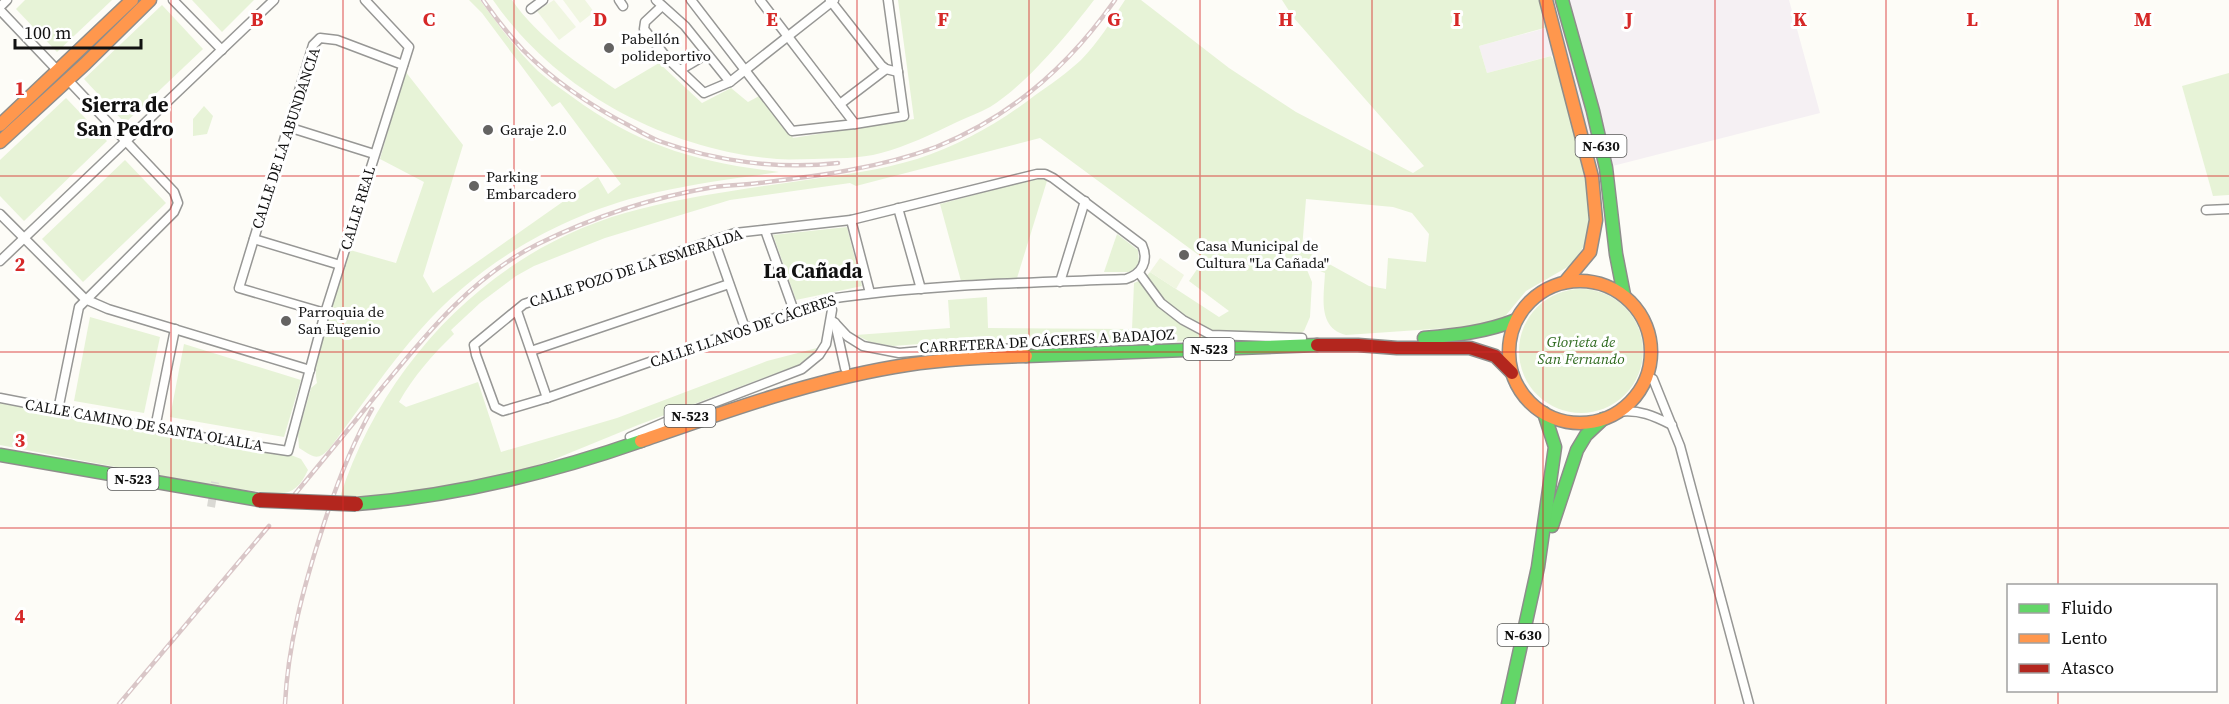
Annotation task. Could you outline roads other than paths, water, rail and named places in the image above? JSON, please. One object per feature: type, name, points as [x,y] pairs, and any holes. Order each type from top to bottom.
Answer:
[{"type":"main road","points":[[0,142],[132,0]]},
{"type":"main road","points":[[0,125],[63,75],[150,0]]},
{"type":"main road","name":"N-630","points":[[1546,0],[1592,177],[1596,220],[1590,252],[1565,282]]},
{"type":"main road","name":"N-630","points":[[1562,0],[1593,111],[1606,168],[1616,254],[1624,295]]},
{"type":"main road","name":"N-630","points":[[1565,282],[1599,283],[1624,295],[1640,313],[1649,334],[1651,358],[1647,376],[1637,395],[1618,412],[1589,422],[1559,419],[1544,413],[1524,395],[1512,373],[1509,348],[1516,320],[1524,308],[1547,289],[1565,282]]},
{"type":"main road","points":[[1358,345],[1383,340],[1471,334],[1494,329],[1516,320]]},
{"type":"main road","points":[[1358,345],[1386,348],[1464,348],[1485,351],[1493,354],[1512,373]]},
{"type":"main road","name":"CARRETERA DE CÁCERES A BADAJOZ","points":[[2,455],[259,500],[356,504],[410,501],[464,492],[537,474],[643,441],[726,410],[816,384],[872,371],[942,360],[1125,351],[1358,345]]},
{"type":"main road","name":"CARRETERA DE CÁCERES A BADAJOZ","points":[[537,474],[772,387],[846,368],[925,356],[1000,350],[1035,350]]},
{"type":"main road","name":"N-523","points":[[1035,350],[1125,351]]},
{"type":"main road","name":"N-630","points":[[1508,704],[1538,567],[1555,447],[1544,413]]},
{"type":"main road","name":"N-630","points":[[1538,567],[1577,450],[1587,435],[1604,418]]},
{"type":"street","points":[[7,0],[0,9],[174,192],[178,203],[174,212],[79,307],[58,410]]},
{"type":"street","points":[[173,0],[222,50]]},
{"type":"street","points":[[0,261],[274,0]]},
{"type":"street","name":"CALLE REAL","points":[[288,451],[325,313],[409,47],[365,0]]},
{"type":"street","points":[[531,9],[543,0]]},
{"type":"street","points":[[691,0],[792,131],[904,116],[888,0]]},
{"type":"street","points":[[760,0],[855,124]]},
{"type":"street","points":[[730,82],[685,26],[659,3],[645,21],[644,29],[667,58],[704,93],[730,82],[832,1],[886,69],[898,72]]},
{"type":"street","name":"CALLE DE LA ABUNDANCIA","points":[[325,313],[238,288],[313,45],[320,38],[337,40],[403,64]]},
{"type":"street","points":[[680,70],[707,54]]},
{"type":"street","points":[[840,104],[886,69]]},
{"type":"street","points":[[288,127],[374,154]]},
{"type":"street","name":"CALLE POZO DE LA ESMERALDA","points":[[502,411],[495,407],[474,345],[524,304],[735,233],[851,220],[1037,174],[1045,174],[1085,201],[1142,245],[1145,260],[1139,273]]},
{"type":"street","points":[[1060,282],[1085,201]]},
{"type":"street","points":[[898,208],[921,289]]},
{"type":"street","points":[[2206,210],[2229,209]]},
{"type":"street","points":[[0,214],[85,299],[108,309],[309,369]]},
{"type":"street","points":[[851,220],[870,293]]},
{"type":"street","points":[[765,230],[794,311]]},
{"type":"street","points":[[254,239],[340,265]]},
{"type":"street","points":[[714,240],[745,328]]},
{"type":"street","points":[[1139,273],[1161,303],[1183,320],[1211,335],[1383,340]]},
{"type":"street","name":"CALLE LLANOS DE CÁCERES","points":[[502,411],[547,398],[829,299],[921,289],[1126,279],[1139,273]]},
{"type":"street","points":[[531,351],[729,284]]},
{"type":"street","points":[[829,299],[846,368],[851,371],[913,361],[942,360]]},
{"type":"street","points":[[600,450],[676,417],[802,369],[819,355],[826,344],[832,310]]},
{"type":"street","points":[[518,311],[547,398]]},
{"type":"street","points":[[834,322],[847,336],[863,346],[899,353],[966,347],[1035,350]]},
{"type":"street","points":[[155,428],[175,329]]},
{"type":"street","points":[[726,410],[784,388],[841,372],[846,368]]},
{"type":"street","points":[[1647,376],[1653,379],[1680,446],[1749,704]]},
{"type":"street","name":"CALLE CAMINO DE SANTA OLALLA","points":[[0,399],[288,451]]},
{"type":"street","points":[[1618,412],[1630,410],[1648,413],[1672,425]]},
{"type":"tunnel","points":[[211,507],[215,482]]},
{"type":"railway","points":[[483,0],[502,26],[547,72],[587,101],[655,139],[702,154],[747,162],[793,165],[838,163]]},
{"type":"railway","points":[[295,494],[433,327],[471,290],[514,257],[580,225],[669,196],[714,187],[753,184],[849,170],[936,147],[989,121],[1036,87],[1078,47],[1115,0]]},
{"type":"railway","points":[[285,704],[293,639],[314,554],[343,470],[372,409]]},
{"type":"railway","points":[[119,704],[269,526]]},
{"type":"place","name":"Pabellón polideportivo","points":[[609,48]]},
{"type":"place","name":"Garaje 2.0","points":[[488,130]]},
{"type":"place","name":"Parking Embarcadero","points":[[474,186]]},
{"type":"place","name":"Casa Municipal de Cultura \"La Cañada\"","points":[[1184,255]]},
{"type":"place","name":"Parroquia de San Eugenio","points":[[286,321]]},
{"type":"district","name":"Sierra de San Pedro","points":[[125,117]]},
{"type":"district","name":"La Cañada","points":[[813,271]]},
{"type":"park label","name":"Glorieta de San Fernando","points":[[1581,350]]}]
